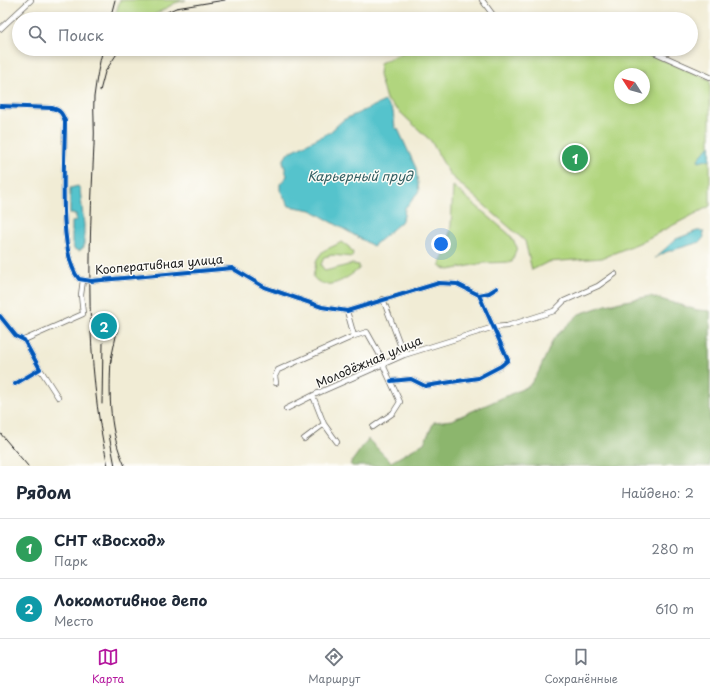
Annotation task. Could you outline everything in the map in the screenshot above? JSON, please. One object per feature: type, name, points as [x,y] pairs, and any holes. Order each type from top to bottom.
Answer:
[{"type":"street","points":[[18,12],[31,0]]},
{"type":"street","points":[[482,0],[491,12]]},
{"type":"street","points":[[0,29],[12,18]]},
{"type":"street","points":[[663,56],[710,77]]},
{"type":"street","points":[[0,106],[52,108],[58,110],[62,114],[65,121],[65,238],[72,266],[77,277],[83,280],[81,295],[83,314],[24,340]]},
{"type":"street","name":"Кооперативная улица","points":[[83,280],[190,273],[232,268],[264,287],[322,307],[347,311],[439,283],[457,284],[479,295]]},
{"type":"street","name":"Молодёжная улица","points":[[286,409],[404,355],[494,327],[507,326],[554,311],[564,301],[598,286],[615,274]]},
{"type":"street","points":[[391,381],[411,379],[425,386],[478,378],[501,366],[508,360],[479,295],[489,293],[497,288]]},
{"type":"street","points":[[383,299],[404,355]]},
{"type":"street","points":[[347,311],[354,336]]},
{"type":"street","points":[[0,316],[16,336],[24,340],[58,397]]},
{"type":"street","points":[[276,383],[275,376],[278,370],[354,336],[367,332],[385,364],[384,367],[400,402],[393,413],[373,427]]},
{"type":"street","points":[[15,384],[40,369]]},
{"type":"street","points":[[313,396],[324,424],[337,442]]},
{"type":"street","points":[[304,439],[324,424]]},
{"type":"green space","points":[[120,0],[186,0],[175,3],[159,12],[116,12]]},
{"type":"green space","points":[[395,56],[653,56],[710,80],[710,206],[639,243],[602,258],[548,262],[532,270],[525,241],[450,175],[431,141],[386,99],[379,75],[380,63]]},
{"type":"green space","points":[[453,186],[510,235],[517,247],[512,262],[484,263],[449,270],[439,266],[447,250],[451,226]]},
{"type":"green space","points":[[342,242],[349,247],[353,253],[352,257],[332,255],[324,257],[321,265],[325,271],[352,264],[359,265],[359,269],[336,283],[324,284],[318,282],[313,277],[317,259],[323,251]]},
{"type":"green space","points":[[650,296],[697,310],[710,311],[710,466],[352,466],[350,464],[368,439],[391,462],[424,443],[434,422],[452,420],[529,386],[538,373],[554,338],[579,314],[606,305]]},
{"type":"water","name":"Карьерный пруд","points":[[385,101],[393,111],[395,128],[398,129],[416,168],[419,191],[405,208],[404,216],[401,222],[373,246],[311,210],[289,206],[280,190],[280,184],[287,176],[283,161],[288,153],[330,132],[343,120]]},
{"type":"water","points":[[710,145],[710,159],[699,162],[698,159]]},
{"type":"water","points":[[78,186],[80,189],[84,225],[84,247],[79,251],[74,249],[72,243],[72,222],[76,221],[76,214],[70,214],[70,188]]},
{"type":"water","points":[[697,231],[703,231],[704,237],[700,242],[666,252],[655,258],[676,239]]},
{"type":"railway","points":[[112,12],[115,0]]},
{"type":"railway","points":[[167,12],[176,8],[225,0]]},
{"type":"railway","points":[[102,56],[94,97],[90,306],[95,387],[100,426],[108,466]]},
{"type":"railway","points":[[100,91],[105,72],[115,56]]},
{"type":"railway","points":[[110,364],[118,327]]},
{"type":"railway","points":[[102,404],[103,343]]},
{"type":"railway","points":[[111,359],[111,414],[116,440],[125,466]]},
{"type":"railway","points":[[0,433],[28,466]]},
{"type":"railway","points":[[109,435],[115,466]]},
{"type":"cycle path","points":[[0,106],[52,108],[59,111],[64,118],[65,227],[72,266],[79,279],[91,281],[232,268],[264,287],[322,307],[347,311],[439,283],[457,284],[479,295],[489,293],[497,288]]},
{"type":"cycle path","points":[[391,381],[411,379],[425,386],[478,378],[501,366],[508,360],[479,295]]},
{"type":"cycle path","points":[[0,316],[16,336],[24,340],[40,369],[15,384]]},
{"type":"place","name":"СНТ «Восход»","points":[[575,158]]},
{"type":"place","name":"Локомотивное депо","points":[[104,326]]}]
